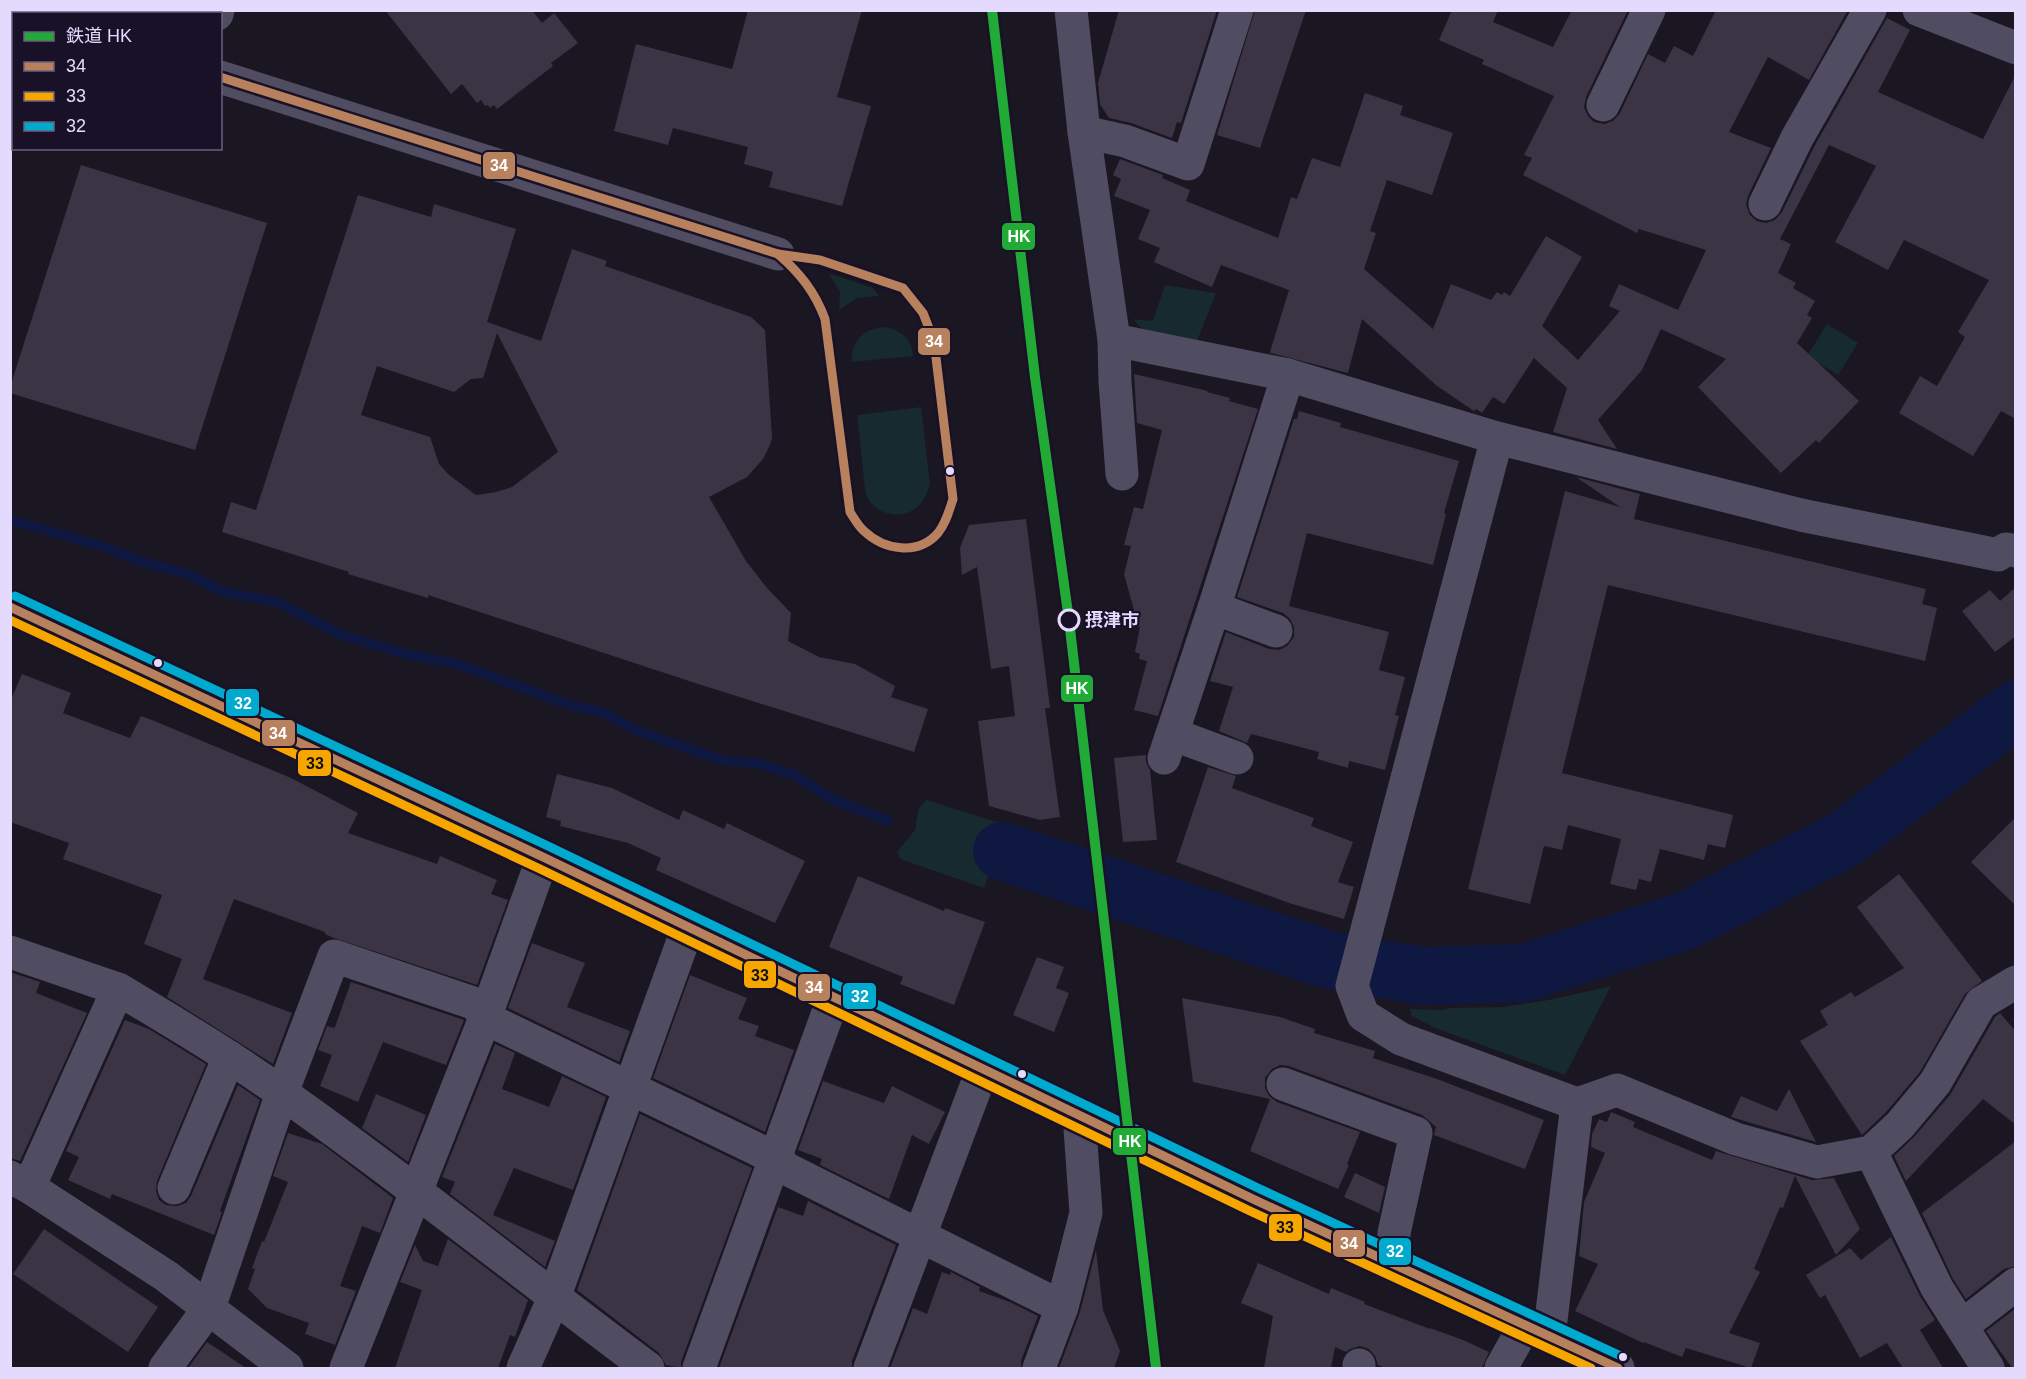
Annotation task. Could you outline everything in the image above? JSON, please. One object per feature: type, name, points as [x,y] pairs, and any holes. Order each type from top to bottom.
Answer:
[{"type":"street","points":[[1071,10],[1084,132],[1114,340],[1122,474]]},
{"type":"street","points":[[1084,132],[1125,141],[1188,164],[1238,10]]},
{"type":"street","points":[[1603,105],[1649,10]]},
{"type":"street","points":[[1765,204],[1797,138],[1870,10]]},
{"type":"street","points":[[1926,12],[2016,48]]},
{"type":"street","points":[[222,78],[778,254]]},
{"type":"street","points":[[1114,340],[1288,375],[1497,438],[1800,514],[1998,555],[2006,549],[2016,551]]},
{"type":"street","points":[[1238,758],[1168,746],[1288,375]]},
{"type":"street","points":[[1497,438],[1352,986],[1363,1015],[1401,1039],[1577,1104],[1617,1090],[1736,1139],[1817,1162],[1871,1152],[1900,1125],[1935,1083],[1981,1003],[2016,982]]},
{"type":"street","points":[[10,607],[543,857],[1244,1195],[1618,1368]]},
{"type":"street","points":[[1214,608],[1276,631]]},
{"type":"street","points":[[346,1368],[485,1018],[543,857]]},
{"type":"street","points":[[523,1368],[554,1298],[688,927]]},
{"type":"street","points":[[10,952],[118,989],[229,1057],[416,1191],[648,1368]]},
{"type":"street","points":[[165,1368],[209,1308],[282,1093],[334,956],[476,1004],[485,1018],[775,1158],[787,1169],[1062,1307]]},
{"type":"street","points":[[118,989],[20,1182],[166,1276],[287,1368]]},
{"type":"street","points":[[699,1368],[834,996]]},
{"type":"street","points":[[174,1188],[229,1057]]},
{"type":"street","points":[[870,1368],[983,1068]]},
{"type":"street","points":[[1283,1084],[1416,1133],[1394,1233],[1392,1263]]},
{"type":"street","points":[[1501,1368],[1537,1331],[1577,1104]]},
{"type":"street","points":[[1039,1368],[1062,1307],[1086,1213],[1078,1115]]},
{"type":"street","points":[[1871,1152],[1937,1288],[1989,1368]]},
{"type":"street","points":[[1962,1326],[2016,1284]]},
{"type":"green space","points":[[828,273],[873,288],[879,296],[857,298],[839,310],[840,291]]},
{"type":"green space","points":[[1165,285],[1216,293],[1197,341],[1142,329],[1133,319],[1153,321]]},
{"type":"green space","points":[[1827,324],[1858,343],[1838,375],[1807,356]]},
{"type":"green space","points":[[885,327],[905,336],[913,356],[852,362],[854,348],[860,337],[871,330]]},
{"type":"green space","points":[[921,407],[930,483],[923,500],[913,510],[903,514],[890,514],[873,505],[866,494],[857,415]]},
{"type":"green space","points":[[927,800],[1006,825],[984,888],[900,859],[897,852],[915,830],[919,808]]},
{"type":"green space","points":[[1611,986],[1565,1075],[1435,1028],[1412,1016],[1410,1009],[1503,1007],[1549,1000]]},
{"type":"building","points":[[385,10],[532,10],[542,23],[554,13],[578,43],[551,63],[553,66],[497,109],[494,105],[490,108],[488,105],[485,106],[481,100],[477,103],[462,84],[451,94]]},
{"type":"building","points":[[748,10],[862,10],[837,97],[871,106],[842,206],[769,187],[773,172],[744,164],[748,147],[673,128],[668,145],[614,131],[636,44],[732,69]]},
{"type":"building","points":[[1119,10],[1217,10],[1181,123],[1177,122],[1172,138],[1131,123],[1109,118],[1100,104],[1098,83]]},
{"type":"building","points":[[1255,10],[1306,10],[1260,148],[1217,135]]},
{"type":"building","points":[[1452,10],[1498,10],[1493,22],[1553,47],[1572,10],[1628,10],[1586,97],[1584,107],[1588,116],[1594,122],[1604,124],[1613,121],[1620,113],[1648,54],[1665,63],[1674,46],[1693,56],[1716,10],[1848,10],[1809,80],[1768,57],[1729,132],[1771,148],[1746,205],[1750,215],[1757,221],[1766,223],[1775,220],[1782,212],[1814,147],[1887,18],[1910,30],[1878,92],[1983,139],[2016,74],[2016,419],[2001,411],[1973,456],[1899,413],[1920,376],[1937,386],[1965,337],[1958,332],[1989,280],[1904,240],[1888,270],[1835,242],[1876,166],[1829,145],[1780,239],[1791,244],[1778,273],[1796,283],[1793,288],[1815,301],[1807,315],[1812,318],[1797,343],[1859,401],[1819,443],[1816,440],[1781,473],[1698,387],[1726,359],[1661,329],[1642,370],[1598,420],[1617,449],[1553,432],[1567,388],[1534,358],[1504,404],[1493,397],[1482,413],[1476,409],[1474,411],[1437,386],[1362,319],[1348,373],[1271,353],[1289,290],[1221,265],[1212,287],[1154,262],[1160,248],[1138,239],[1150,210],[1114,196],[1121,179],[1113,175],[1120,159],[1163,175],[1162,178],[1190,190],[1186,201],[1278,238],[1291,197],[1297,199],[1312,158],[1340,167],[1365,93],[1403,106],[1400,115],[1453,133],[1432,195],[1387,180],[1370,231],[1376,233],[1364,269],[1433,329],[1451,284],[1491,300],[1497,292],[1502,295],[1504,292],[1510,296],[1546,236],[1582,257],[1542,326],[1578,360],[1620,311],[1609,306],[1619,284],[1678,310],[1706,250],[1639,229],[1637,233],[1523,175],[1532,158],[1524,155],[1554,96],[1482,64],[1484,60],[1439,40]]},
{"type":"building","points":[[81,165],[267,223],[195,450],[10,393]]},
{"type":"building","points":[[358,195],[431,217],[434,204],[516,229],[487,322],[541,341],[572,249],[607,261],[605,266],[751,317],[765,330],[772,438],[770,445],[763,459],[747,477],[709,497],[746,561],[791,613],[788,641],[819,657],[855,664],[895,686],[891,697],[928,709],[914,752],[428,595],[428,598],[348,574],[349,572],[222,532],[231,502],[256,510]],"holes":[[[497,333],[558,452],[512,487],[476,495],[449,475],[439,464],[430,437],[361,415],[377,366],[454,392],[471,379],[483,378]]]},
{"type":"building","points":[[1134,374],[1208,391],[1230,398],[1229,401],[1258,409],[1158,716],[1134,710],[1147,661],[1139,659],[1140,654],[1135,652],[1140,627],[1130,625],[1134,610],[1124,574],[1131,546],[1124,545],[1134,507],[1143,509],[1162,430],[1137,423]]},
{"type":"building","points":[[1299,411],[1341,423],[1340,427],[1459,461],[1444,513],[1446,514],[1433,565],[1307,533],[1289,606],[1389,632],[1379,670],[1405,677],[1395,715],[1399,716],[1385,770],[1349,761],[1348,768],[1317,759],[1319,752],[1251,734],[1247,743],[1219,731],[1233,687],[1210,681],[1226,632],[1269,649],[1279,650],[1287,646],[1294,637],[1294,627],[1283,613],[1237,597],[1294,419],[1297,419]]},
{"type":"building","points":[[1576,477],[1640,494],[1634,519],[1926,589],[1922,604],[1937,608],[1925,661],[1608,585],[1562,773],[1733,815],[1725,848],[1708,844],[1704,860],[1660,849],[1651,882],[1639,879],[1636,890],[1610,884],[1621,839],[1568,825],[1562,850],[1544,846],[1530,904],[1468,889],[1565,491],[1620,507]]},
{"type":"building","points":[[1026,519],[1050,708],[1045,708],[1060,817],[1040,820],[989,806],[978,721],[1015,716],[1009,666],[991,669],[977,567],[962,575],[960,548],[969,525]]},
{"type":"building","points":[[2016,587],[2016,636],[1995,652],[1962,611],[1990,590],[2000,601]]},
{"type":"building","points":[[22,674],[71,693],[63,713],[130,738],[141,716],[152,720],[291,778],[358,813],[348,833],[437,864],[440,856],[497,880],[491,894],[508,900],[477,985],[334,938],[325,932],[234,899],[203,979],[292,1013],[273,1064],[167,997],[182,959],[144,944],[162,895],[63,859],[69,843],[10,822],[10,702]]},
{"type":"building","points":[[1146,755],[1146,762],[1150,770],[1157,840],[1123,842],[1114,758]]},
{"type":"building","points":[[1208,767],[1236,776],[1232,788],[1314,818],[1311,826],[1353,842],[1338,882],[1354,887],[1344,919],[1289,903],[1176,862]]},
{"type":"building","points":[[557,774],[612,788],[679,820],[683,810],[724,829],[727,823],[805,861],[775,923],[656,870],[661,858],[628,843],[560,826],[561,821],[546,817]]},
{"type":"building","points":[[2016,817],[2016,906],[1971,862]]},
{"type":"building","points":[[1899,874],[1982,981],[1965,994],[1920,1072],[1886,1112],[1862,1135],[1800,1041],[1828,1025],[1820,1011],[1851,992],[1855,997],[1904,968],[1857,907]]},
{"type":"building","points":[[858,876],[944,911],[945,908],[985,922],[954,1005],[900,984],[903,977],[829,947]]},
{"type":"building","points":[[532,943],[585,963],[567,1007],[630,1031],[619,1062],[508,1008]]},
{"type":"building","points":[[1037,957],[1064,967],[1056,988],[1069,993],[1054,1032],[1013,1015]]},
{"type":"building","points":[[10,972],[40,982],[36,993],[87,1013],[20,1161],[10,1158]]},
{"type":"building","points":[[690,975],[747,998],[738,1019],[759,1026],[755,1036],[794,1050],[765,1132],[653,1078]]},
{"type":"building","points":[[351,982],[464,1020],[446,1065],[383,1042],[358,1102],[320,1086],[332,1055],[318,1050],[327,1026],[335,1027]]},
{"type":"building","points":[[1182,998],[1280,1017],[1315,1029],[1314,1033],[1375,1051],[1373,1058],[1437,1079],[1544,1120],[1525,1169],[1434,1135],[1436,1127],[1422,1115],[1289,1066],[1280,1065],[1272,1069],[1265,1078],[1265,1088],[1269,1096],[1277,1102],[1360,1132],[1347,1164],[1349,1165],[1338,1189],[1250,1151],[1270,1099],[1193,1082]]},
{"type":"building","points":[[2000,1013],[2016,1032],[2016,1125],[1983,1099],[1906,1181],[1894,1156],[1914,1137],[1950,1095],[1995,1017]]},
{"type":"building","points":[[125,1020],[149,1029],[206,1064],[157,1181],[156,1191],[159,1200],[166,1205],[177,1206],[186,1203],[191,1196],[238,1085],[260,1100],[220,1211],[222,1212],[214,1235],[112,1194],[110,1199],[68,1180],[79,1157],[66,1151]]},
{"type":"building","points":[[495,1044],[515,1053],[502,1089],[549,1107],[562,1076],[606,1097],[573,1190],[514,1168],[493,1215],[555,1241],[545,1267],[450,1194],[455,1182],[442,1177]]},
{"type":"building","points":[[823,1081],[884,1103],[892,1086],[945,1112],[929,1144],[912,1135],[889,1199],[820,1165],[822,1159],[798,1150]]},
{"type":"building","points":[[1789,1089],[1816,1142],[1731,1117],[1741,1096],[1777,1111]]},
{"type":"building","points":[[376,1094],[426,1115],[408,1162],[362,1128]]},
{"type":"building","points":[[1611,1112],[1635,1122],[1633,1127],[1712,1160],[1716,1151],[1812,1180],[1834,1178],[1860,1229],[1836,1255],[1795,1176],[1783,1208],[1780,1207],[1754,1269],[1760,1272],[1729,1333],[1760,1343],[1751,1368],[1686,1348],[1682,1357],[1643,1343],[1575,1311],[1598,1264],[1579,1256],[1584,1202],[1605,1153],[1591,1147],[1592,1134],[1599,1119],[1607,1122]]},
{"type":"building","points":[[640,1114],[752,1168],[681,1362],[681,1368],[666,1365],[659,1353],[577,1290]]},
{"type":"building","points":[[288,1133],[322,1144],[393,1198],[380,1233],[362,1226],[340,1286],[356,1291],[335,1345],[305,1334],[309,1323],[267,1308],[248,1289],[255,1269],[252,1268],[262,1241],[264,1242],[288,1182],[273,1176]]},
{"type":"building","points":[[2016,1141],[2016,1266],[2004,1269],[1966,1299],[1953,1279],[1922,1213]]},
{"type":"building","points":[[1355,1173],[1385,1187],[1379,1213],[1344,1197]]},
{"type":"building","points":[[808,1201],[896,1245],[852,1361],[852,1368],[719,1368],[778,1207],[803,1216]]},
{"type":"building","points":[[44,1229],[158,1307],[128,1352],[13,1274]]},
{"type":"building","points":[[1891,1237],[1920,1296],[1935,1320],[1920,1330],[1943,1368],[1903,1368],[1887,1343],[1860,1358],[1825,1295],[1820,1298],[1806,1275],[1850,1248],[1861,1260]]},
{"type":"building","points":[[448,1239],[528,1300],[515,1337],[510,1335],[498,1368],[395,1368],[422,1290],[400,1282],[415,1245],[423,1261],[438,1266]]},
{"type":"building","points":[[1096,1250],[1103,1310],[1120,1351],[1114,1368],[1059,1368],[1080,1312]]},
{"type":"building","points":[[1258,1263],[1329,1294],[1331,1288],[1365,1302],[1364,1304],[1463,1340],[1489,1352],[1482,1368],[1386,1368],[1378,1365],[1369,1349],[1360,1346],[1346,1352],[1335,1347],[1331,1368],[1264,1368],[1273,1316],[1241,1303]]},
{"type":"building","points":[[942,1272],[950,1275],[951,1272],[980,1287],[979,1291],[1010,1302],[1038,1316],[1021,1361],[1021,1368],[890,1368],[913,1308],[927,1314]]},
{"type":"building","points":[[2016,1308],[2016,1368],[2012,1368],[1986,1331]]},
{"type":"building","points":[[207,1342],[246,1368],[188,1368]]},
{"type":"waterway","points":[[10,520],[105,547],[142,562],[188,574],[222,592],[278,602],[341,635],[406,654],[457,664],[572,706],[605,713],[635,730],[721,760],[758,763],[794,775],[832,799],[888,821]]},
{"type":"waterway","points":[[1002,851],[1326,959],[1422,976],[1524,973],[1685,921],[1845,839],[2016,709]]},
{"type":"rail line","name":"HK","points":[[992,10],[1035,377],[1069,620],[1156,1368]]},
{"type":"transit line","name":"34","points":[[222,78],[778,254]]},
{"type":"transit line","name":"34","points":[[778,254],[820,260],[903,288],[923,313],[934,341],[953,499],[941,529],[921,545],[901,548],[881,543],[862,529],[850,512],[825,319],[806,283],[778,254]]},
{"type":"transit line","name":"32","points":[[15,596],[548,846],[1260,1189],[1623,1357]]},
{"type":"transit line","name":"34","points":[[10,607],[543,857],[1255,1200],[1618,1368]]},
{"type":"transit line","name":"33","points":[[10,620],[538,868],[1250,1211],[1591,1368]]},
{"type":"place","name":"摂津市","points":[[1069,620]]}]
